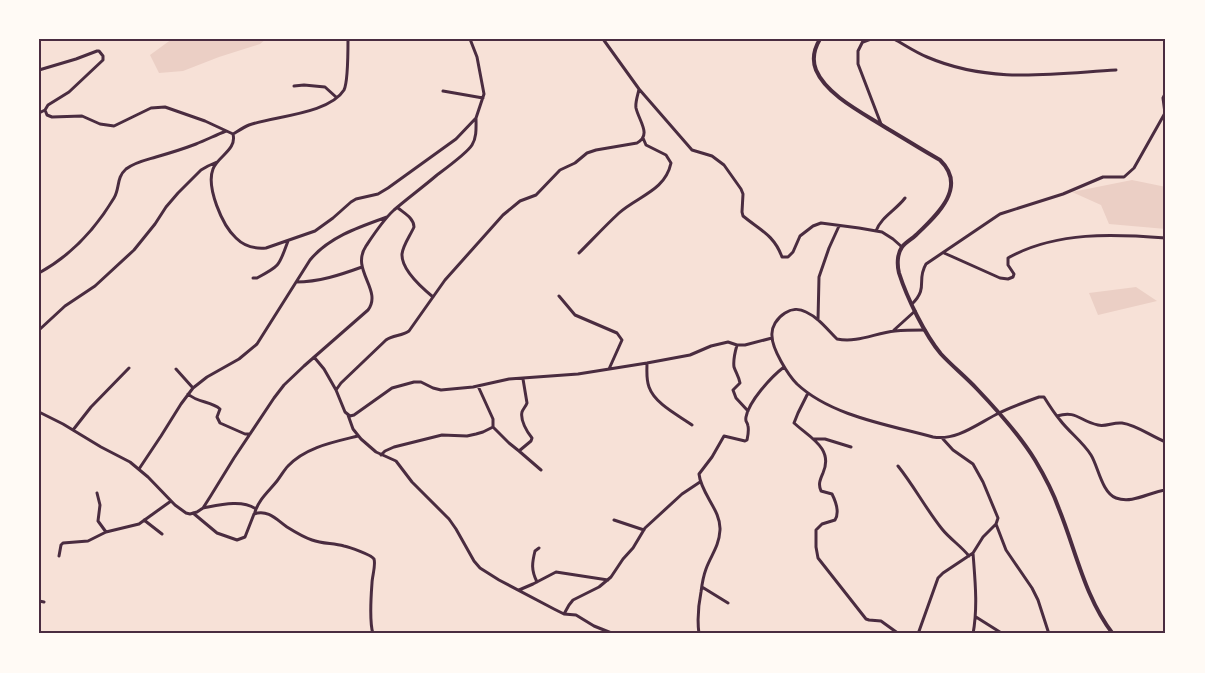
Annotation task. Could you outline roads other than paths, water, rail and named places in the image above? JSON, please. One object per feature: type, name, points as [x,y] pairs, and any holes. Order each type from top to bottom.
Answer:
[{"type":"main road","points":[[820,39],[814,62],[820,78],[833,92],[940,160],[949,170],[951,191],[945,204],[902,247],[898,257],[899,272],[915,311],[940,352],[999,413],[1029,451],[1059,508],[1086,585],[1102,618],[1113,634]]},
{"type":"street","points":[[233,134],[248,125],[316,109],[341,93],[345,85],[348,39]]},
{"type":"street","points":[[39,412],[130,462],[186,513],[197,512],[203,508],[284,385],[372,305],[372,294],[362,267],[361,254],[377,230],[398,208],[472,146],[476,135],[478,107],[483,98],[484,87],[470,39]]},
{"type":"street","points":[[603,39],[639,89],[692,150],[712,156],[724,165],[743,194],[743,216],[774,241],[782,257],[788,257],[800,236],[813,226],[821,224],[882,232],[902,247]]},
{"type":"street","points":[[871,39],[863,41],[858,51],[858,64],[881,124]]},
{"type":"street","points":[[894,39],[928,58],[982,73],[1018,76],[1116,70]]},
{"type":"street","points":[[39,70],[96,51],[103,56],[103,60],[93,71],[69,92],[39,113]]},
{"type":"street","points":[[294,86],[325,87],[336,97]]},
{"type":"street","points":[[579,254],[621,212],[658,186],[666,177],[671,163],[666,155],[645,145],[644,129],[636,107],[639,89]]},
{"type":"street","points":[[443,91],[483,98]]},
{"type":"street","points":[[912,304],[921,293],[924,267],[994,217],[1063,194],[1103,177],[1124,177],[1129,174],[1165,113],[1163,98],[1166,92]]},
{"type":"street","points":[[45,110],[47,115],[52,117],[82,116],[100,124],[114,126],[151,108],[165,106],[228,130],[234,138],[232,145],[213,169],[211,178],[214,201],[233,236],[243,244],[260,249],[275,246],[318,228],[356,199],[378,194],[388,188],[451,143],[476,118]]},
{"type":"street","points":[[39,273],[49,268],[79,244],[100,220],[116,195],[118,180],[124,171],[134,164],[196,144],[228,130]]},
{"type":"street","points":[[336,390],[386,340],[409,331],[460,262],[503,215],[520,201],[536,195],[560,170],[591,152],[637,143],[644,138]]},
{"type":"street","points":[[39,330],[65,306],[95,286],[129,255],[149,234],[162,211],[178,194],[201,170],[217,162]]},
{"type":"street","points":[[876,231],[877,226],[905,198]]},
{"type":"street","points":[[398,208],[410,217],[414,224],[402,252],[403,262],[414,279],[433,297]]},
{"type":"street","points":[[139,469],[193,388],[238,359],[256,344],[315,253],[342,235],[388,217]]},
{"type":"street","points":[[818,320],[819,277],[839,226]]},
{"type":"street","points":[[944,253],[1000,278],[1008,279],[1013,278],[1014,274],[1008,265],[1008,258],[1065,238],[1130,236],[1166,238]]},
{"type":"street","points":[[253,278],[277,266],[288,241]]},
{"type":"street","points":[[296,282],[315,281],[362,267]]},
{"type":"street","points":[[559,296],[575,315],[617,333],[622,340],[609,369]]},
{"type":"street","points":[[925,330],[893,331],[873,337],[840,340],[818,320],[799,309],[782,315],[772,330],[772,338],[784,367],[797,384],[825,403],[849,414],[943,438],[961,433],[999,413],[1041,396],[1090,454],[1112,496],[1130,500],[1166,490]]},
{"type":"street","points":[[893,331],[915,311]]},
{"type":"street","points":[[348,415],[354,415],[392,388],[406,383],[421,381],[441,390],[478,386],[503,380],[646,363],[690,355],[728,342],[745,345],[772,338]]},
{"type":"street","points":[[737,345],[734,365],[740,383],[734,388],[734,393],[736,399],[748,412]]},
{"type":"street","points":[[314,357],[336,390],[358,436],[369,448],[396,461],[417,487],[449,519],[480,568],[564,614],[576,615],[614,634]]},
{"type":"street","points":[[646,363],[646,377],[652,393],[659,401],[692,425]]},
{"type":"street","points":[[699,634],[697,612],[702,586],[705,571],[718,544],[720,525],[717,514],[700,482],[699,474],[724,436],[747,440],[748,412],[767,382],[784,367]]},
{"type":"street","points":[[73,430],[129,368]]},
{"type":"street","points":[[176,369],[193,388]]},
{"type":"street","points":[[519,451],[532,438],[523,419],[523,411],[527,403],[523,379]]},
{"type":"street","points":[[478,386],[493,419],[493,427],[541,470]]},
{"type":"street","points":[[808,393],[794,423],[820,446],[825,457],[825,469],[819,481],[819,488],[832,495],[838,513],[835,520],[822,524],[816,530],[818,558],[866,619],[881,621],[899,634]]},
{"type":"street","points":[[188,394],[203,402],[217,405],[220,409],[217,417],[220,423],[250,434]]},
{"type":"street","points":[[1057,416],[1070,413],[1106,426],[1124,423],[1166,442]]},
{"type":"street","points":[[381,455],[394,447],[442,435],[467,436],[493,427]]},
{"type":"street","points":[[193,513],[217,533],[237,540],[245,537],[261,499],[289,465],[309,451],[358,436]]},
{"type":"street","points":[[918,634],[938,578],[971,555],[983,537],[996,524],[998,518],[979,473],[943,438]]},
{"type":"street","points":[[814,439],[825,439],[851,447]]},
{"type":"street","points":[[898,466],[909,478],[923,503],[944,531],[971,555],[976,600],[973,634]]},
{"type":"street","points":[[564,614],[573,600],[608,580],[644,530],[682,494],[700,482]]},
{"type":"street","points":[[97,493],[98,521],[106,532]]},
{"type":"street","points":[[59,556],[63,543],[88,541],[106,532],[139,524],[171,501]]},
{"type":"street","points":[[203,508],[236,504],[251,505],[255,512]]},
{"type":"street","points":[[255,512],[267,513],[294,532],[312,540],[346,546],[372,558],[374,562],[371,624],[373,634]]},
{"type":"street","points":[[144,520],[162,534]]},
{"type":"street","points":[[614,520],[644,530]]},
{"type":"street","points":[[996,524],[1006,550],[1038,600],[1049,634]]},
{"type":"street","points":[[537,582],[532,573],[535,551],[539,548]]},
{"type":"street","points":[[518,590],[556,572],[608,580]]},
{"type":"street","points":[[702,586],[728,603]]},
{"type":"street","points":[[39,601],[44,602]]},
{"type":"street","points":[[976,617],[1003,634]]}]
